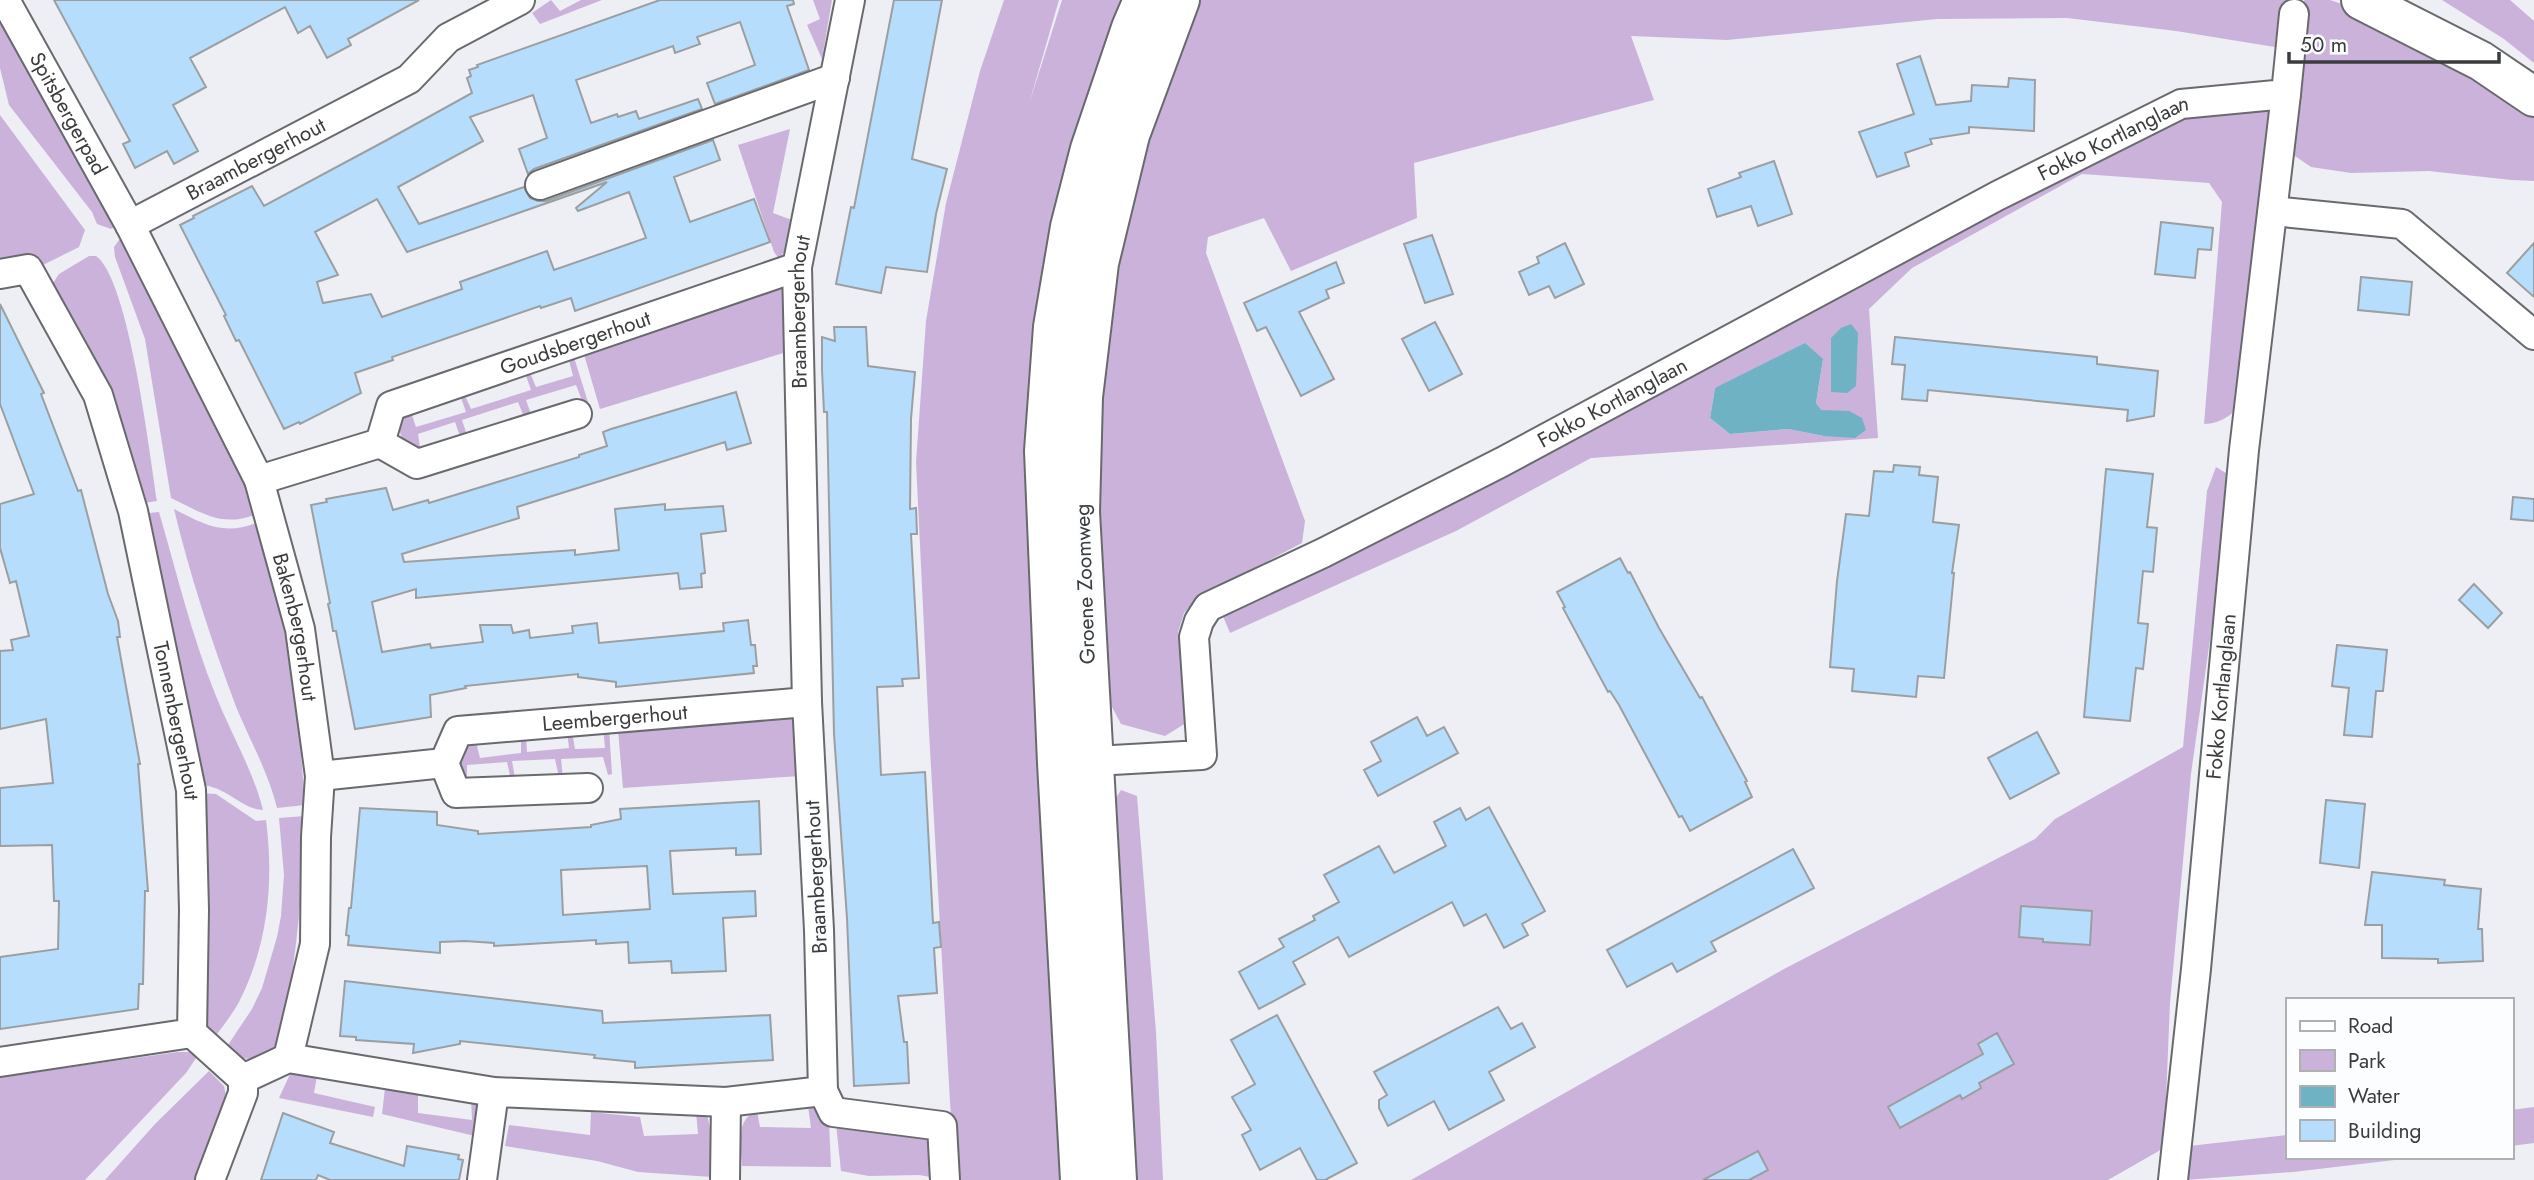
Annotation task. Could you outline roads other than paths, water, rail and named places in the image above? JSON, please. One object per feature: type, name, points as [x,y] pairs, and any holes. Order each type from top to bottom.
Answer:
[{"type":"main road","name":"Groene Zoomweg","points":[[1117,1180],[1044,451],[1053,327],[1070,227],[1090,149],[1131,27],[1143,0]]},
{"type":"main road","name":"Groene Zoomweg","points":[[1080,1180],[1075,762],[1083,397],[1099,263],[1130,135],[1180,0]]},
{"type":"main road","points":[[2361,0],[2481,61],[2534,97]]},
{"type":"main road","points":[[2417,0],[2490,41],[2534,75]]},
{"type":"street","name":"Spitsbergerpad","points":[[5,0],[130,225]]},
{"type":"street","name":"Braambergerhout","points":[[130,225],[409,79],[448,38],[520,0]]},
{"type":"street","name":"Braambergerhout","points":[[823,1091],[819,930],[807,702],[796,267],[850,0]]},
{"type":"street","name":"Fokko Kortlanglaan","points":[[2173,1180],[2196,969],[2244,450],[2294,14]]},
{"type":"street","points":[[540,184],[835,78]]},
{"type":"street","name":"Fokko Kortlanglaan","points":[[1075,762],[1202,754],[1194,637],[1199,621],[1208,607],[1323,553],[1502,462],[1989,201],[2181,104],[2286,94]]},
{"type":"street","points":[[2273,211],[2402,224],[2534,335]]},
{"type":"street","name":"Bakenbergerhout","points":[[130,225],[259,480],[300,629],[320,776],[316,836],[315,944],[288,1058]]},
{"type":"street","name":"Goudsbergerhout","points":[[380,443],[391,407],[796,267]]},
{"type":"street","name":"Tonnenbergerhout","points":[[0,274],[28,270],[98,395],[133,511],[191,790],[194,910],[192,1033]]},
{"type":"street","points":[[259,480],[380,443],[417,464],[577,414]]},
{"type":"street","name":"Leembergerhout","points":[[444,763],[458,731],[807,702]]},
{"type":"street","points":[[320,776],[444,763],[456,793],[588,788]]},
{"type":"street","points":[[0,1062],[192,1033],[243,1079],[243,1093],[210,1180]]},
{"type":"street","points":[[243,1079],[288,1058],[494,1092],[726,1102],[823,1091],[833,1112],[942,1126],[945,1180]]},
{"type":"street","points":[[482,1180],[494,1092]]},
{"type":"street","points":[[725,1180],[726,1102]]},
{"type":"water","points":[[1851,324],[1858,333],[1856,386],[1847,393],[1831,392],[1831,338],[1841,328]]},
{"type":"water","points":[[1805,343],[1823,359],[1816,403],[1821,410],[1849,411],[1862,418],[1866,430],[1855,438],[1824,436],[1788,429],[1730,434],[1710,418],[1715,388]]}]
